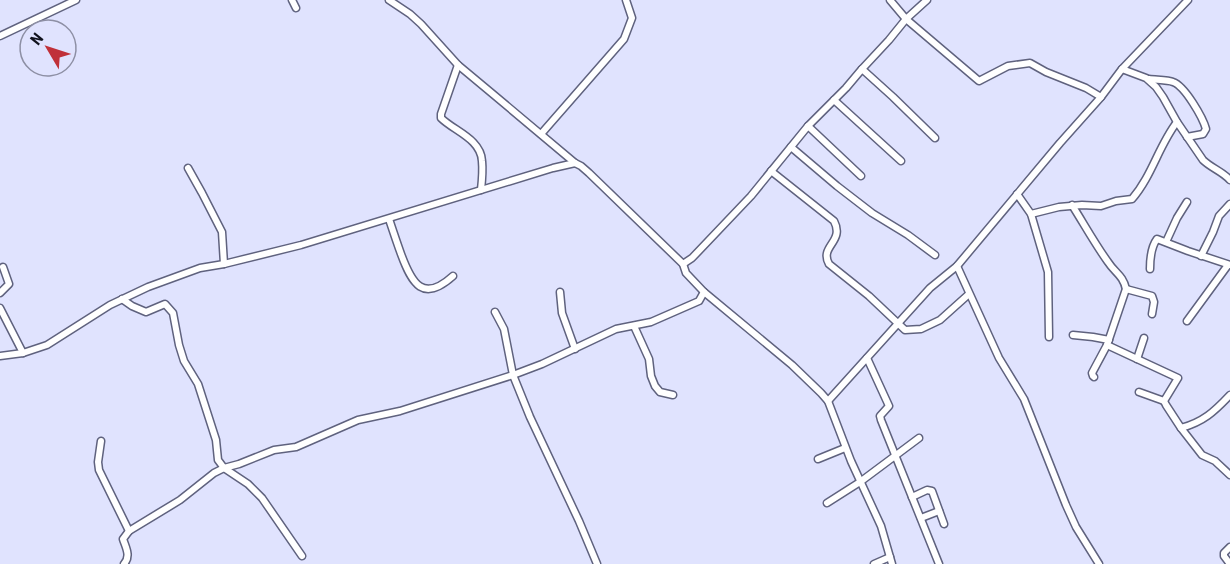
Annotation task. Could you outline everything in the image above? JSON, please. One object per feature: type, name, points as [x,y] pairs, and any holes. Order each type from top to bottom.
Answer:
[{"type":"street","points":[[0,36],[76,0]]},
{"type":"street","points":[[292,0],[296,8]]},
{"type":"street","points":[[389,0],[421,24],[458,65],[589,173],[683,264],[686,273],[704,292],[792,365],[821,393],[828,401],[845,447],[881,526],[892,564]]},
{"type":"street","points":[[540,134],[624,39],[632,18],[626,0]]},
{"type":"street","points":[[890,0],[906,19],[979,81],[1008,66],[1030,63],[1101,97]]},
{"type":"street","points":[[683,264],[692,258],[751,196],[808,126],[846,88],[906,19],[927,0]]},
{"type":"street","points":[[828,401],[930,288],[957,266],[1101,97],[1122,69],[1188,0]]},
{"type":"street","points":[[458,65],[441,117],[478,148],[483,160],[481,190]]},
{"type":"street","points":[[862,69],[936,138]]},
{"type":"street","points":[[1122,69],[1146,78],[1176,83],[1182,88],[1206,129],[1203,134],[1187,137]]},
{"type":"street","points":[[1146,78],[1160,91],[1177,122],[1206,163],[1230,180]]},
{"type":"street","points":[[834,100],[901,161]]},
{"type":"street","points":[[1031,214],[1072,205],[1101,206],[1132,199],[1177,122]]},
{"type":"street","points":[[808,126],[861,176]]},
{"type":"street","points":[[791,147],[872,213],[908,235],[934,255]]},
{"type":"street","points":[[0,356],[23,353],[47,345],[110,305],[148,287],[200,268],[301,245],[575,163]]},
{"type":"street","points":[[188,168],[222,232],[224,264]]},
{"type":"street","points":[[771,171],[834,221],[837,236],[827,251],[826,259],[829,264],[905,330],[921,330],[940,320],[969,294]]},
{"type":"street","points":[[1017,194],[1031,214],[1047,272],[1048,337]]},
{"type":"street","points":[[1166,242],[1187,202]]},
{"type":"street","points":[[1202,256],[1219,216],[1230,204]]},
{"type":"street","points":[[1072,205],[1109,264],[1123,278],[1126,289],[1108,343],[1092,373],[1094,377]]},
{"type":"street","points":[[389,219],[408,275],[415,284],[423,288],[434,289],[453,276]]},
{"type":"street","points":[[1150,269],[1155,240],[1159,239],[1229,265],[1187,321]]},
{"type":"street","points":[[957,266],[999,358],[1024,399],[1076,527],[1099,564]]},
{"type":"street","points":[[0,293],[9,284],[3,267]]},
{"type":"street","points":[[1126,289],[1152,296],[1154,298],[1152,314]]},
{"type":"street","points":[[560,292],[562,314],[575,349]]},
{"type":"street","points":[[128,562],[123,539],[129,531],[180,500],[214,473],[224,468],[274,450],[296,447],[358,420],[400,411],[513,375],[616,329],[651,322],[699,300],[704,292]]},
{"type":"street","points":[[122,299],[146,312],[165,304],[174,313],[179,345],[184,361],[198,384],[216,440],[218,460],[224,468],[248,484],[261,498],[302,556]]},
{"type":"street","points":[[0,308],[23,353]]},
{"type":"street","points":[[495,312],[504,329],[513,375],[597,564]]},
{"type":"street","points":[[634,326],[649,359],[655,386],[660,392],[673,395]]},
{"type":"street","points":[[1073,334],[1093,337],[1108,343],[1178,378],[1164,401]]},
{"type":"street","points":[[1137,359],[1144,338]]},
{"type":"street","points":[[867,358],[888,401],[888,408],[880,416],[939,564]]},
{"type":"street","points":[[1139,392],[1164,401],[1180,428],[1202,455],[1215,461],[1230,475]]},
{"type":"street","points":[[1180,428],[1197,423],[1230,395]]},
{"type":"street","points":[[827,503],[860,482],[919,438]]},
{"type":"street","points":[[101,441],[99,470],[129,531]]},
{"type":"street","points":[[818,459],[845,447]]},
{"type":"street","points":[[912,497],[929,490],[933,493],[944,524]]},
{"type":"street","points":[[921,518],[939,511]]},
{"type":"street","points":[[1230,547],[1224,553],[1230,564]]},
{"type":"street","points":[[874,564],[890,557]]}]
